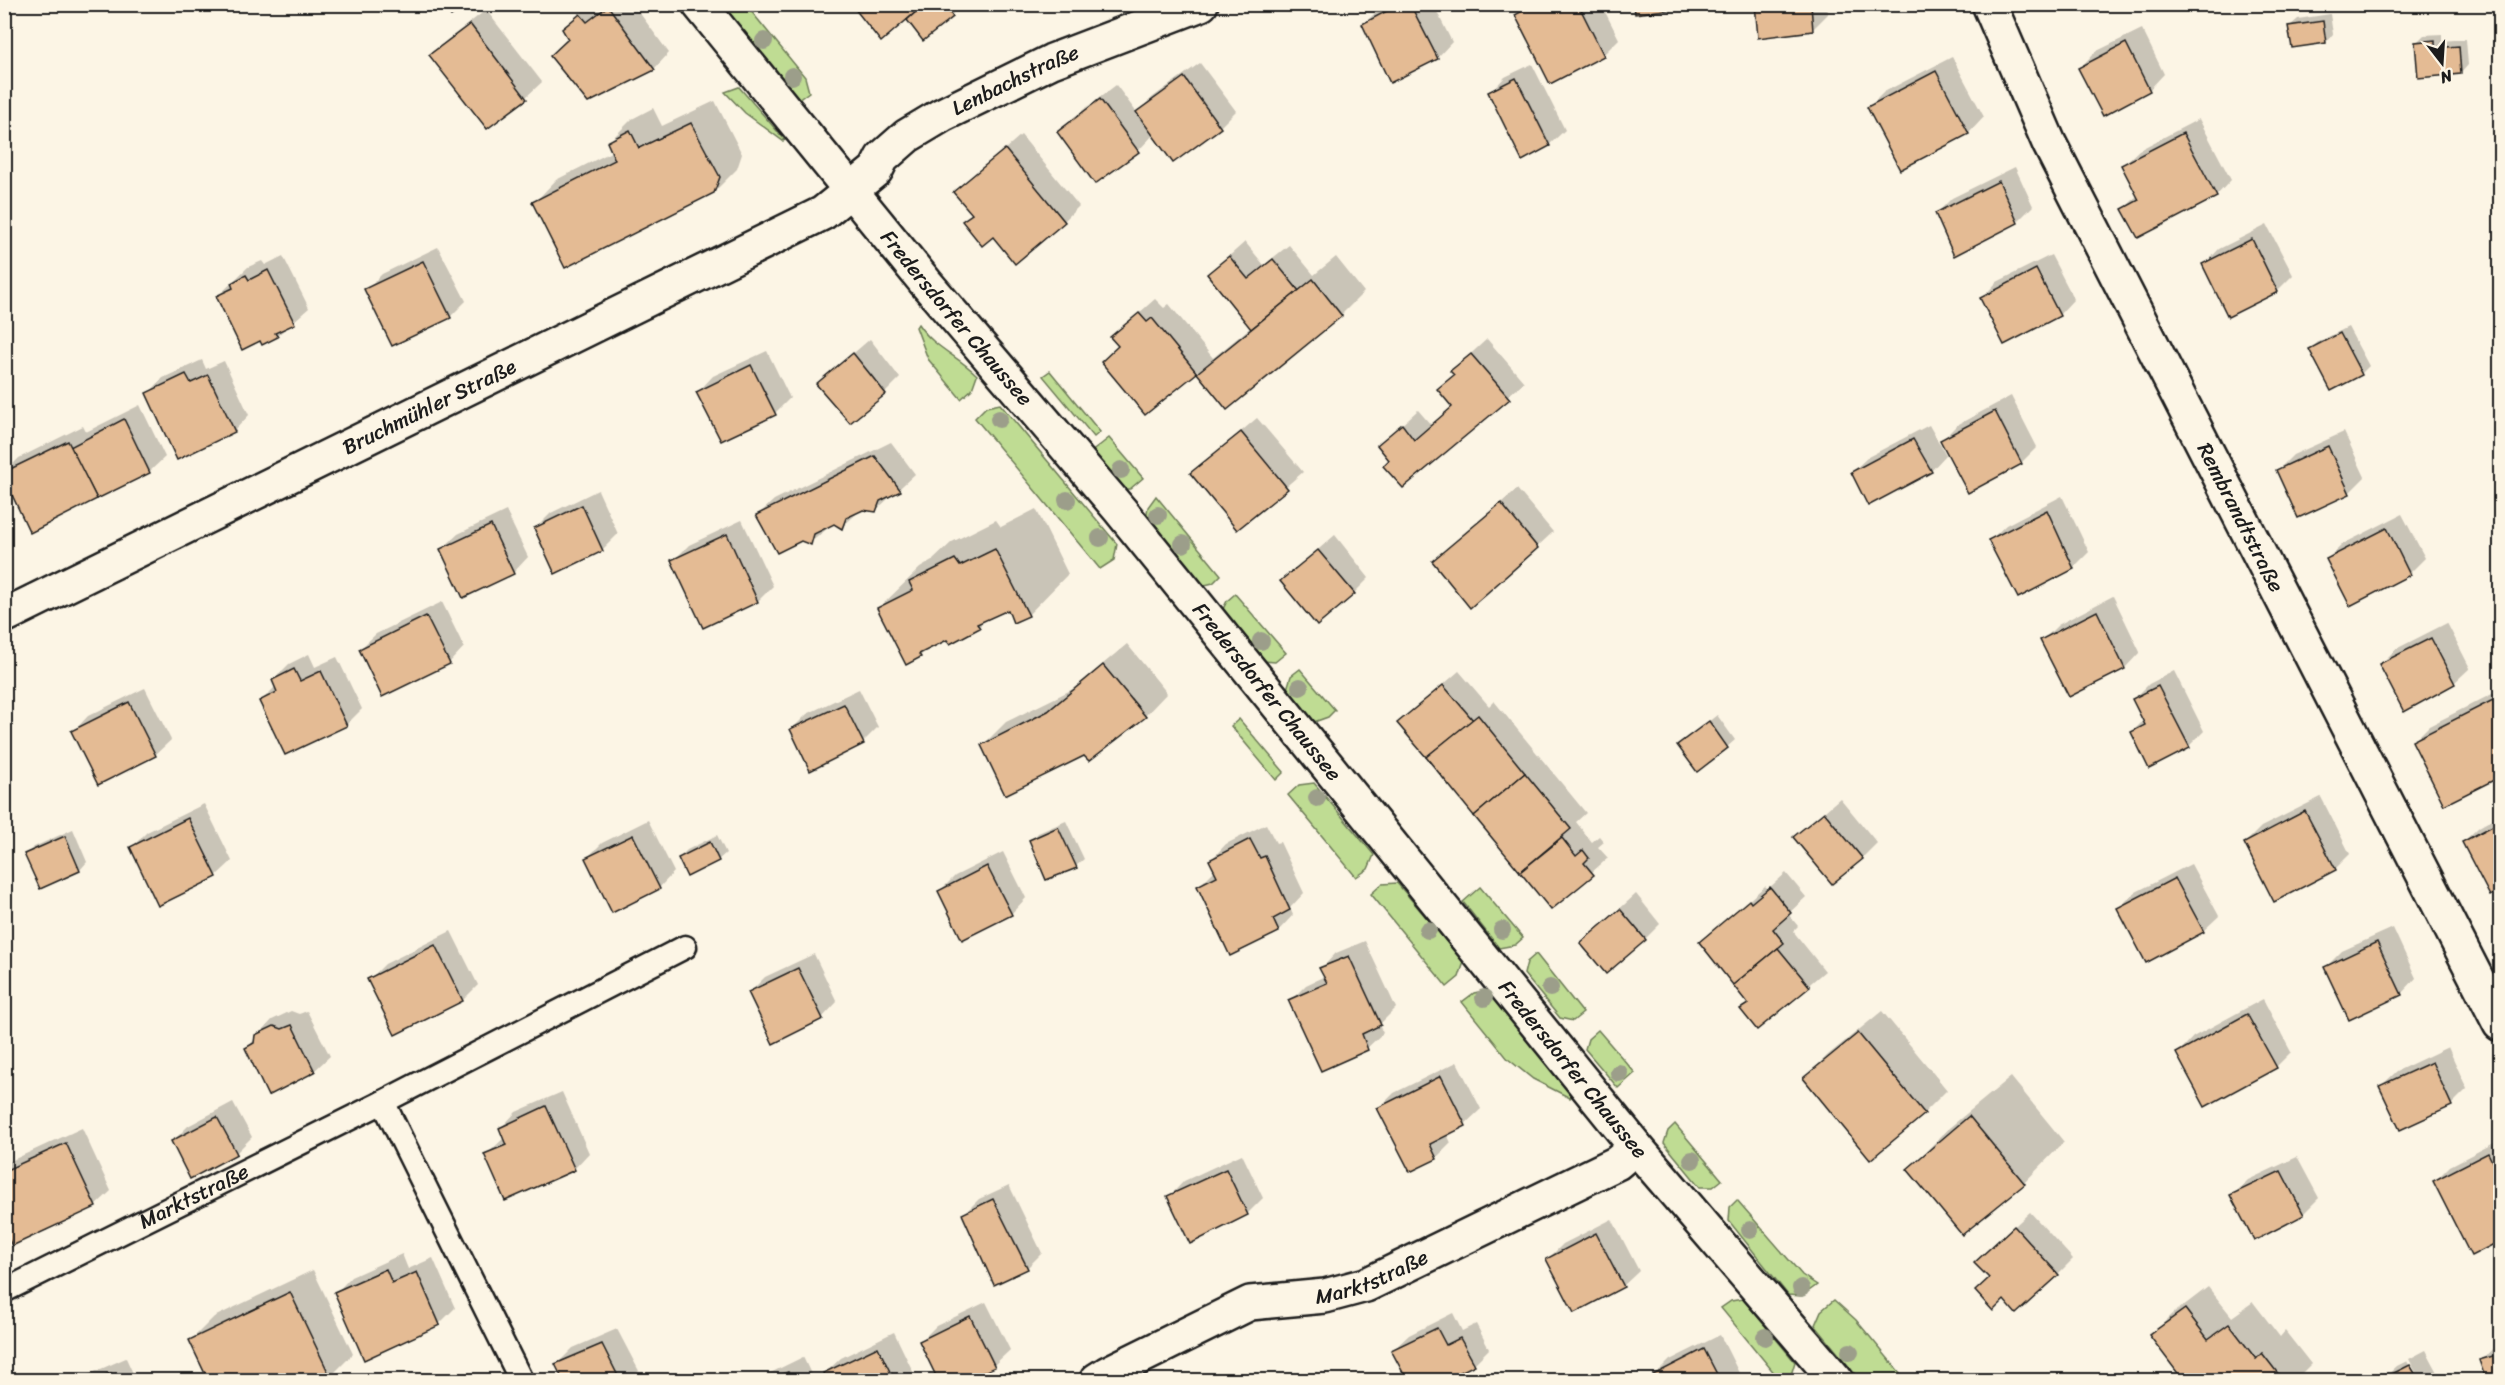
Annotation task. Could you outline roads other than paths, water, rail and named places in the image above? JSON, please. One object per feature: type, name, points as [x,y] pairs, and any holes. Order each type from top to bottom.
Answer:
[{"type":"street","name":"Fredersdorfer Chaussee","points":[[699,4],[926,283],[1120,510],[1636,1147],[1836,1380]]},
{"type":"street","name":"Lenbachstraße","points":[[851,190],[876,170],[882,159],[907,136],[942,115],[1052,60],[1201,4]]},
{"type":"street","name":"Rembrandtstraße","points":[[1989,4],[2049,143],[2500,1024]]},
{"type":"street","name":"Bruchmühler Straße","points":[[4,616],[823,213],[851,190]]},
{"type":"street","name":"Marktstraße","points":[[1097,1380],[1250,1303],[1325,1296],[1366,1285],[1617,1163],[1636,1147]]},
{"type":"lane","name":"Marktstraße","points":[[4,1292],[685,947]]},
{"type":"lane","points":[[383,1102],[521,1380]]}]
